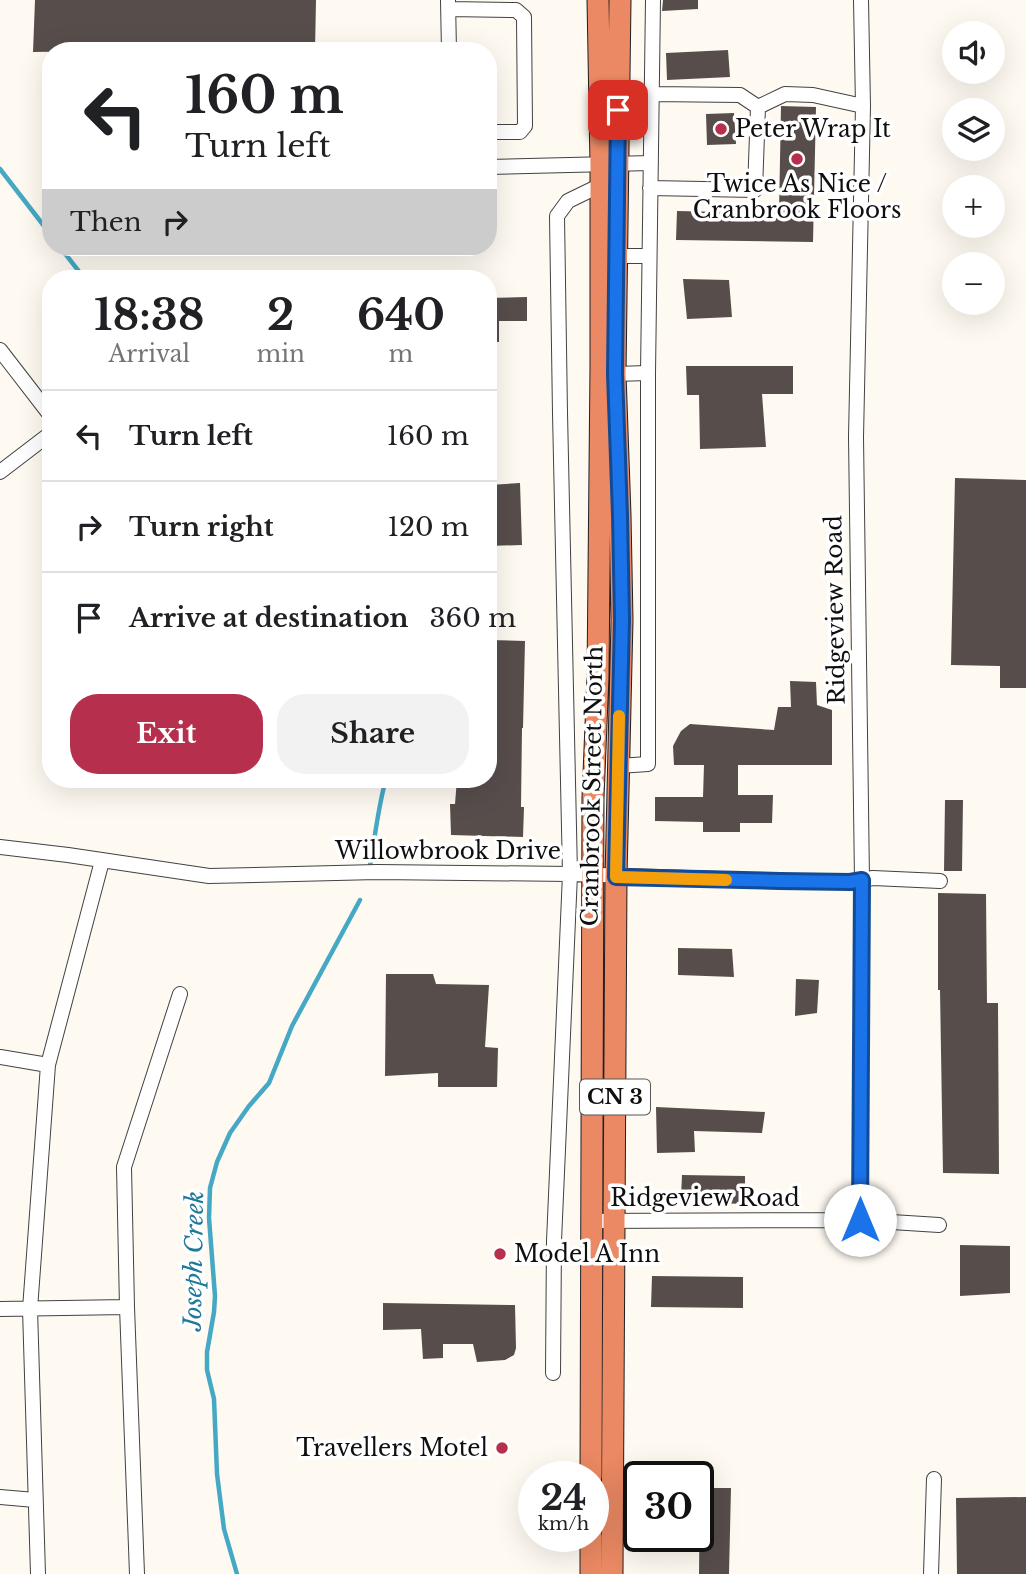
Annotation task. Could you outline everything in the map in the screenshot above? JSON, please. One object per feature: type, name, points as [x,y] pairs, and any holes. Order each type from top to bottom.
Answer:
[{"type":"highway","name":"Cranbrook Street North","points":[[598,0],[607,172],[617,256],[615,374],[622,620],[616,877],[612,1574]]},
{"type":"highway","name":"Cranbrook Street North","points":[[591,1461],[593,798],[607,172],[620,0]]},
{"type":"highway","points":[[591,1552],[591,1574]]},
{"type":"street","points":[[618,766],[648,764],[647,514],[653,0]]},
{"type":"street","name":"Ridgeview Road","points":[[860,1220],[862,880],[856,437],[863,106],[861,0]]},
{"type":"street","points":[[449,42],[449,4],[516,10],[524,17],[525,126],[520,132],[497,132]]},
{"type":"street","points":[[652,94],[740,95],[758,107]]},
{"type":"street","points":[[758,107],[785,94],[813,96],[863,106]]},
{"type":"street","points":[[650,188],[755,190],[758,107]]},
{"type":"street","points":[[497,167],[607,172],[651,163]]},
{"type":"street","points":[[553,1373],[554,1241],[570,874],[557,216],[568,201],[607,172]]},
{"type":"street","points":[[617,256],[649,256]]},
{"type":"street","points":[[0,349],[42,404]]},
{"type":"street","points":[[615,374],[648,373]]},
{"type":"street","points":[[0,472],[42,440]]},
{"type":"street","points":[[620,515],[647,514]]},
{"type":"street","name":"Willowbrook Drive","points":[[0,847],[209,876],[377,872],[570,874],[822,882],[850,882],[873,878],[940,881]]},
{"type":"street","points":[[38,1574],[30,1309],[48,1065],[102,861]]},
{"type":"street","points":[[137,1574],[124,1167],[180,994]]},
{"type":"street","points":[[0,1057],[48,1065]]},
{"type":"street","name":"Ridgeview Road","points":[[592,1221],[860,1220],[939,1225]]},
{"type":"street","points":[[0,1309],[127,1307]]},
{"type":"street","points":[[931,1574],[934,1479]]},
{"type":"street","points":[[0,1497],[35,1500]]},
{"type":"building","points":[[35,0],[316,0],[315,42],[42,42],[42,52],[33,52]]},
{"type":"building","points":[[663,0],[698,0],[698,9],[662,11]]},
{"type":"building","points":[[728,50],[730,77],[667,80],[666,53]]},
{"type":"building","name":"Twice As Nice / Cranbrook Floors","points":[[781,106],[816,107],[813,242],[676,240],[677,211],[779,213]]},
{"type":"building","name":"Peter Wrap It","points":[[734,113],[736,144],[707,145],[706,114]]},
{"type":"building","points":[[683,279],[729,280],[732,317],[687,319]]},
{"type":"building","points":[[527,297],[527,321],[499,321],[499,342],[497,342],[497,298]]},
{"type":"building","points":[[686,366],[793,366],[793,394],[762,394],[766,447],[700,449],[699,395],[687,395]]},
{"type":"building","points":[[955,478],[1026,480],[1026,688],[1000,688],[1000,666],[951,665]]},
{"type":"building","points":[[520,483],[522,545],[497,546],[497,484]]},
{"type":"building","points":[[497,640],[525,641],[521,807],[524,807],[523,837],[451,835],[450,804],[455,804],[456,788],[497,788]]},
{"type":"building","points":[[790,681],[816,682],[817,705],[832,710],[832,765],[738,765],[738,795],[773,795],[772,823],[740,823],[740,832],[703,832],[703,822],[655,821],[655,797],[703,797],[704,765],[674,765],[673,746],[681,731],[690,724],[774,730],[778,707],[791,707]]},
{"type":"building","points":[[945,800],[963,800],[962,871],[944,871]]},
{"type":"building","points":[[938,893],[986,894],[987,1003],[998,1003],[999,1174],[943,1173]]},
{"type":"building","points":[[678,948],[732,949],[734,977],[678,975]]},
{"type":"building","points":[[386,974],[433,974],[436,984],[489,985],[485,1047],[498,1048],[497,1087],[438,1087],[438,1073],[385,1076]]},
{"type":"building","points":[[796,979],[819,980],[817,1013],[795,1016]]},
{"type":"building","points":[[656,1107],[765,1112],[762,1133],[694,1131],[695,1152],[657,1153]]},
{"type":"building","points":[[682,1175],[745,1176],[745,1204],[713,1203],[713,1198],[681,1197]]},
{"type":"building","points":[[960,1245],[1010,1246],[1010,1293],[960,1296]]},
{"type":"building","points":[[652,1276],[743,1277],[743,1308],[651,1307]]},
{"type":"building","points":[[383,1303],[515,1305],[514,1355],[505,1360],[477,1362],[473,1344],[443,1344],[443,1358],[423,1359],[421,1329],[383,1330]]},
{"type":"building","points":[[714,1488],[731,1488],[729,1574],[699,1574],[699,1552],[714,1552]]},
{"type":"building","points":[[1026,1497],[1026,1574],[957,1574],[956,1498]]},
{"type":"waterway","name":"Joseph Creek","points":[[0,169],[42,223]]},
{"type":"waterway","name":"Joseph Creek","points":[[67,256],[78,270]]},
{"type":"waterway","name":"Joseph Creek","points":[[370,866],[384,788]]},
{"type":"waterway","name":"Joseph Creek","points":[[237,1574],[224,1529],[217,1474],[214,1399],[207,1370],[215,1296],[209,1218],[210,1188],[217,1162],[230,1133],[269,1083],[292,1026],[360,900]]},
{"type":"slow traffic","points":[[619,716],[616,877],[726,880]]},
{"type":"place","name":"Peter Wrap It","points":[[721,129]]},
{"type":"place","name":"Twice As Nice / Cranbrook Floors","points":[[797,159]]},
{"type":"place","name":"Model A Inn","points":[[500,1254]]},
{"type":"place","name":"Travellers Motel","points":[[502,1448]]},
{"type":"route","points":[[618,110],[615,374],[622,620],[616,877],[850,882],[862,880],[860,1220]]}]
